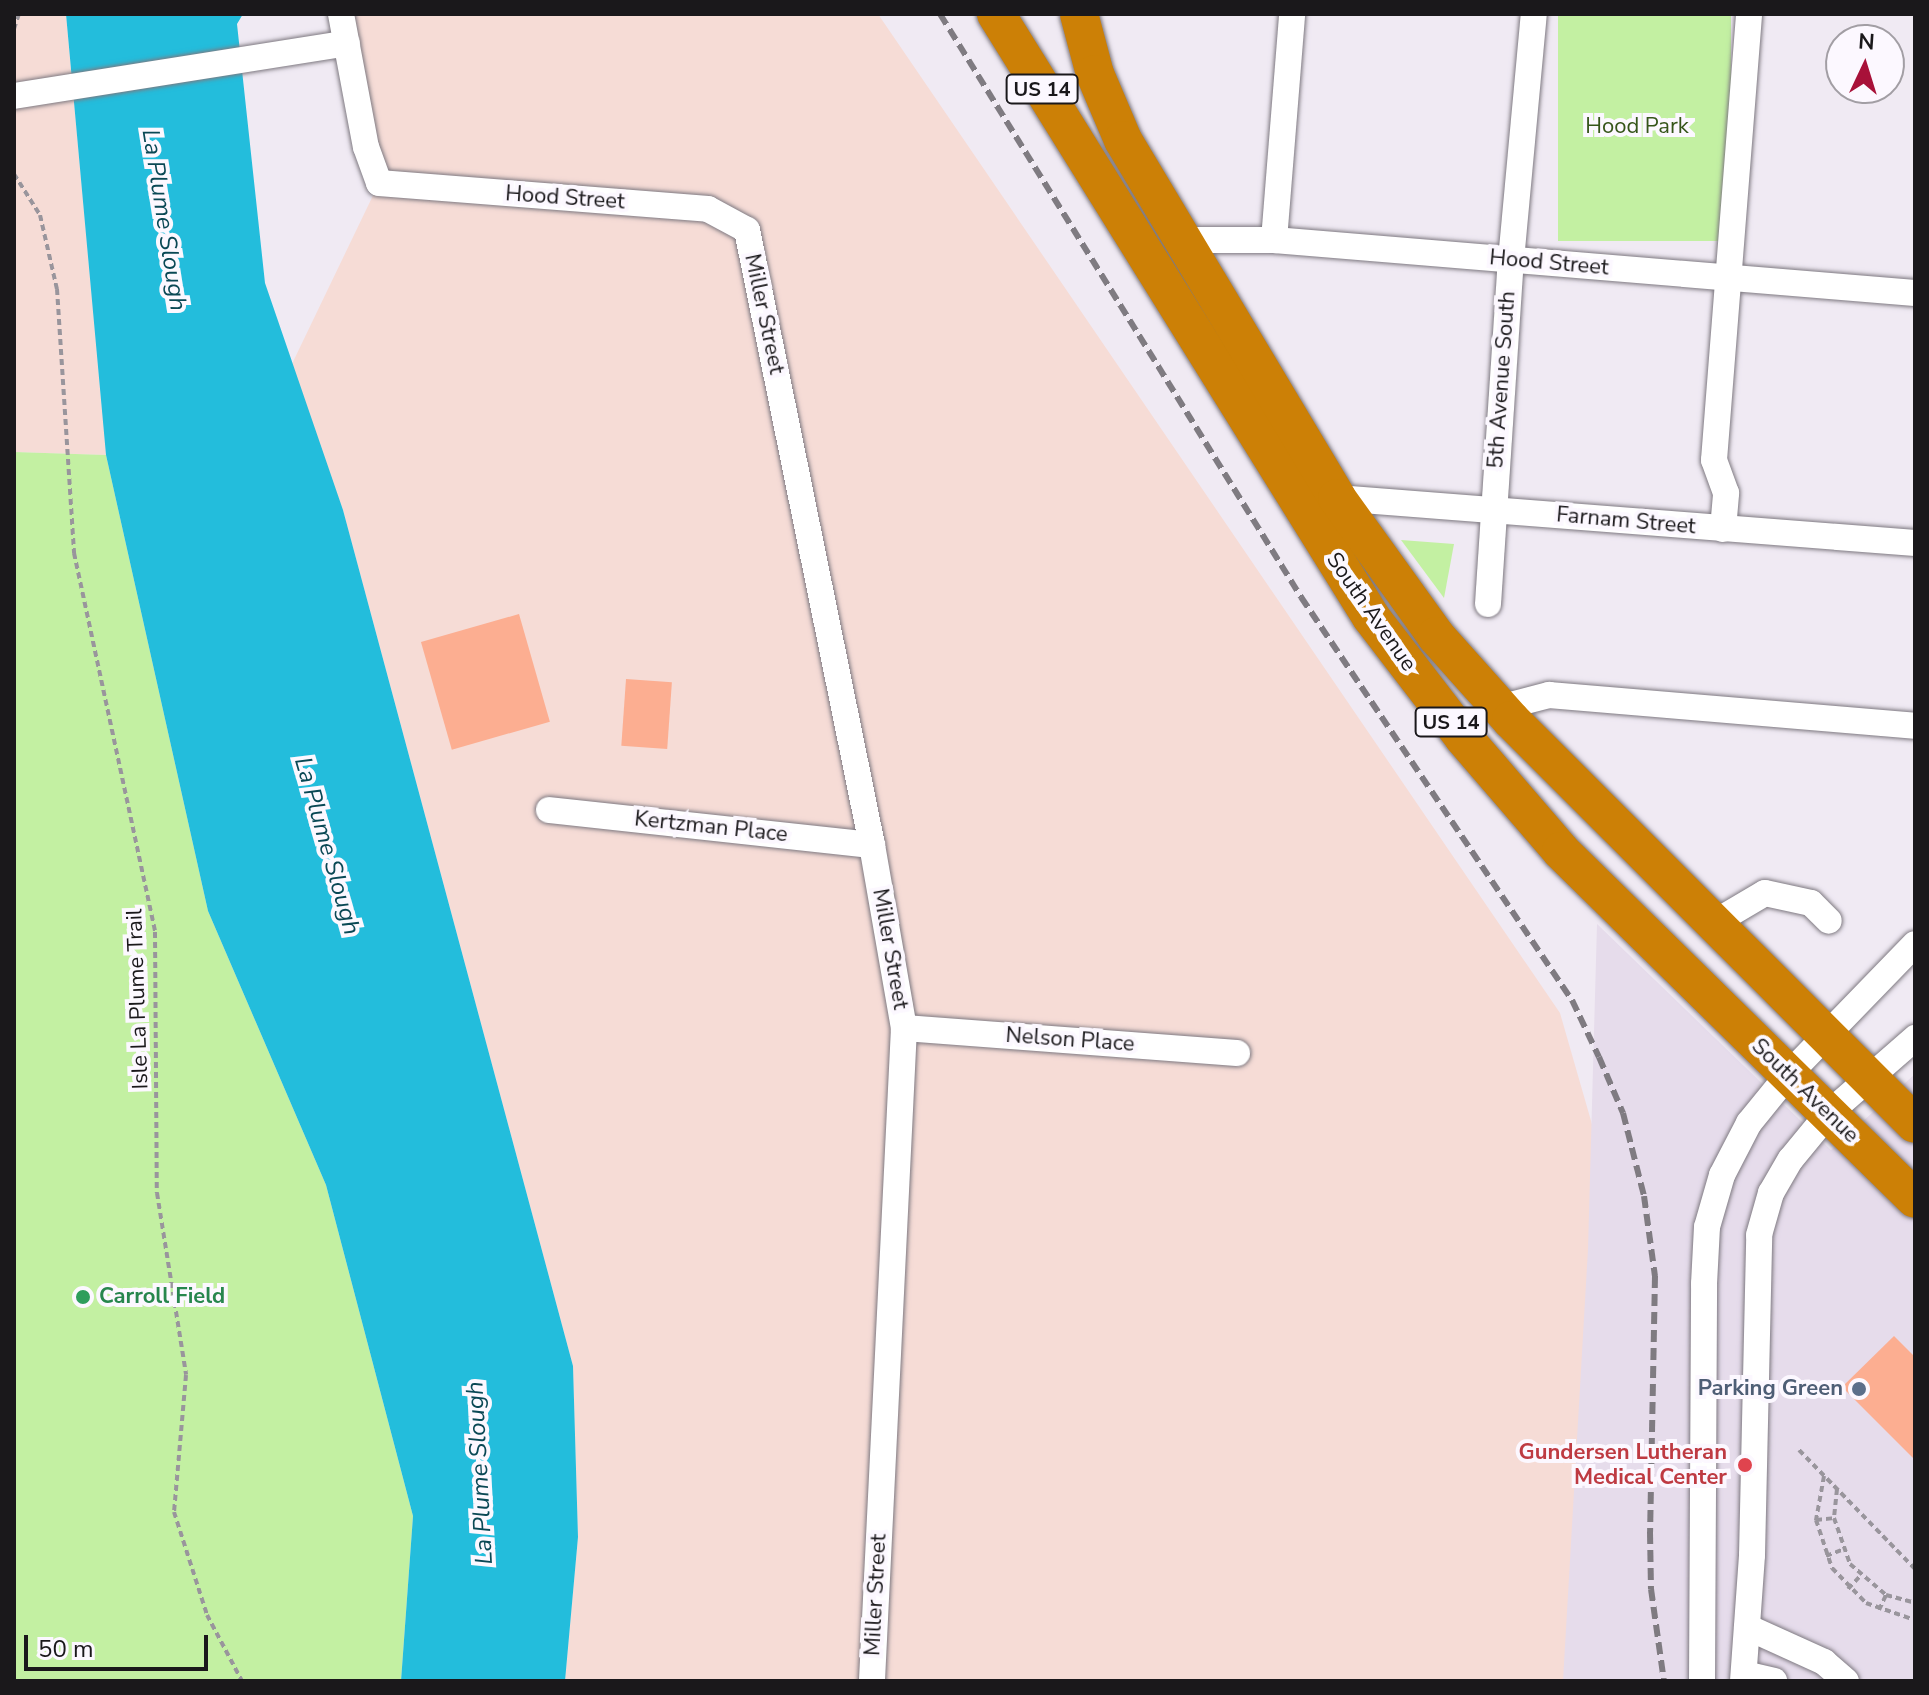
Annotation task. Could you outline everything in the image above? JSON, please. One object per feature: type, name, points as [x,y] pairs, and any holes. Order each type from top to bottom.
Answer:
[{"type":"highway","name":"South Avenue","points":[[996,14],[1371,617],[1463,737],[1561,851],[1915,1199]]},
{"type":"highway","name":"South Avenue","points":[[1079,14],[1095,74],[1123,140],[1337,498],[1436,636],[1499,708],[1915,1124]]},
{"type":"street","points":[[14,96],[227,65],[347,43],[341,14]]},
{"type":"street","points":[[1274,240],[1292,14]]},
{"type":"street","name":"5th Avenue South","points":[[1488,604],[1511,260],[1534,14]]},
{"type":"street","points":[[1723,529],[1726,493],[1714,460],[1731,279],[1749,14]]},
{"type":"street","name":"Hood Street","points":[[347,43],[366,147],[379,183],[708,209],[747,230]]},
{"type":"street","name":"Miller Street","points":[[747,230],[872,845],[904,1028],[872,1681]]},
{"type":"street","name":"Hood Street","points":[[1183,240],[1274,240],[1915,293]]},
{"type":"street","name":"Farnam Street","points":[[1337,498],[1915,543]]},
{"type":"street","points":[[1499,708],[1549,695],[1915,726]]},
{"type":"street","name":"Kertzman Place","points":[[549,810],[872,845]]},
{"type":"street","points":[[1714,923],[1765,893],[1784,893],[1811,903],[1829,921]]},
{"type":"street","points":[[1702,1681],[1707,1227],[1722,1175],[1749,1123],[1788,1075],[1915,944]]},
{"type":"street","name":"Nelson Place","points":[[904,1028],[1237,1053]]},
{"type":"street","points":[[1774,1681],[1743,1678],[1759,1235],[1784,1170],[1828,1114],[1915,1038]]},
{"type":"street","points":[[1747,1627],[1824,1662],[1846,1681]]},
{"type":"path","points":[[14,29],[19,14]]},
{"type":"path","name":"Isle La Plume Trail","points":[[14,174],[40,215],[57,289],[74,553],[155,932],[157,1193],[186,1375],[174,1512],[207,1615],[242,1681]]},
{"type":"path","points":[[1799,1450],[1915,1569]]},
{"type":"path","points":[[1824,1476],[1816,1520],[1826,1556],[1848,1589],[1879,1610],[1915,1620]]},
{"type":"path","points":[[1837,1489],[1834,1518],[1842,1550],[1860,1576],[1886,1595],[1915,1603]]},
{"type":"path","points":[[1816,1520],[1834,1518]]},
{"type":"path","points":[[1826,1556],[1842,1550]]},
{"type":"path","points":[[1848,1589],[1860,1576]]},
{"type":"path","points":[[1879,1610],[1886,1595]]},
{"type":"shaded area","points":[[14,14],[66,14],[106,455],[14,452]]},
{"type":"shaded area","points":[[341,14],[878,14],[1560,1013],[1600,1152],[1640,1681],[565,1681],[578,1537],[573,1366],[343,510],[290,368],[379,183]]},
{"type":"shaded area","name":"Gundersen Lutheran Medical Center","points":[[1597,924],[1831,1150],[1915,1074],[1915,1681],[1563,1681],[1588,1249]]},
{"type":"green space","name":"Hood Park","points":[[1558,14],[1731,14],[1731,241],[1558,241]]},
{"type":"green space","points":[[14,452],[106,455],[208,911],[326,1185],[413,1516],[401,1681],[14,1681]]},
{"type":"green space","points":[[1401,540],[1454,544],[1444,598]]},
{"type":"water","name":"La Plume Slough","points":[[66,14],[243,14],[237,24],[265,283],[343,510],[573,1366],[578,1537],[565,1681],[401,1681],[413,1516],[326,1185],[208,911],[106,455]]},
{"type":"building","points":[[519,614],[550,722],[452,750],[421,642]]},
{"type":"building","points":[[626,679],[672,682],[667,749],[621,746]]},
{"type":"building","points":[[1894,1336],[1915,1357],[1915,1460],[1842,1387]]},
{"type":"railway","points":[[940,14],[1301,597],[1572,1000],[1599,1057],[1623,1113],[1644,1196],[1655,1276],[1651,1589],[1664,1681]]},
{"type":"place","name":"Carroll Field","points":[[83,1297]]},
{"type":"place","name":"Parking Green","points":[[1859,1389]]},
{"type":"place","name":"Gundersen Lutheran Medical Center","points":[[1745,1465]]}]
